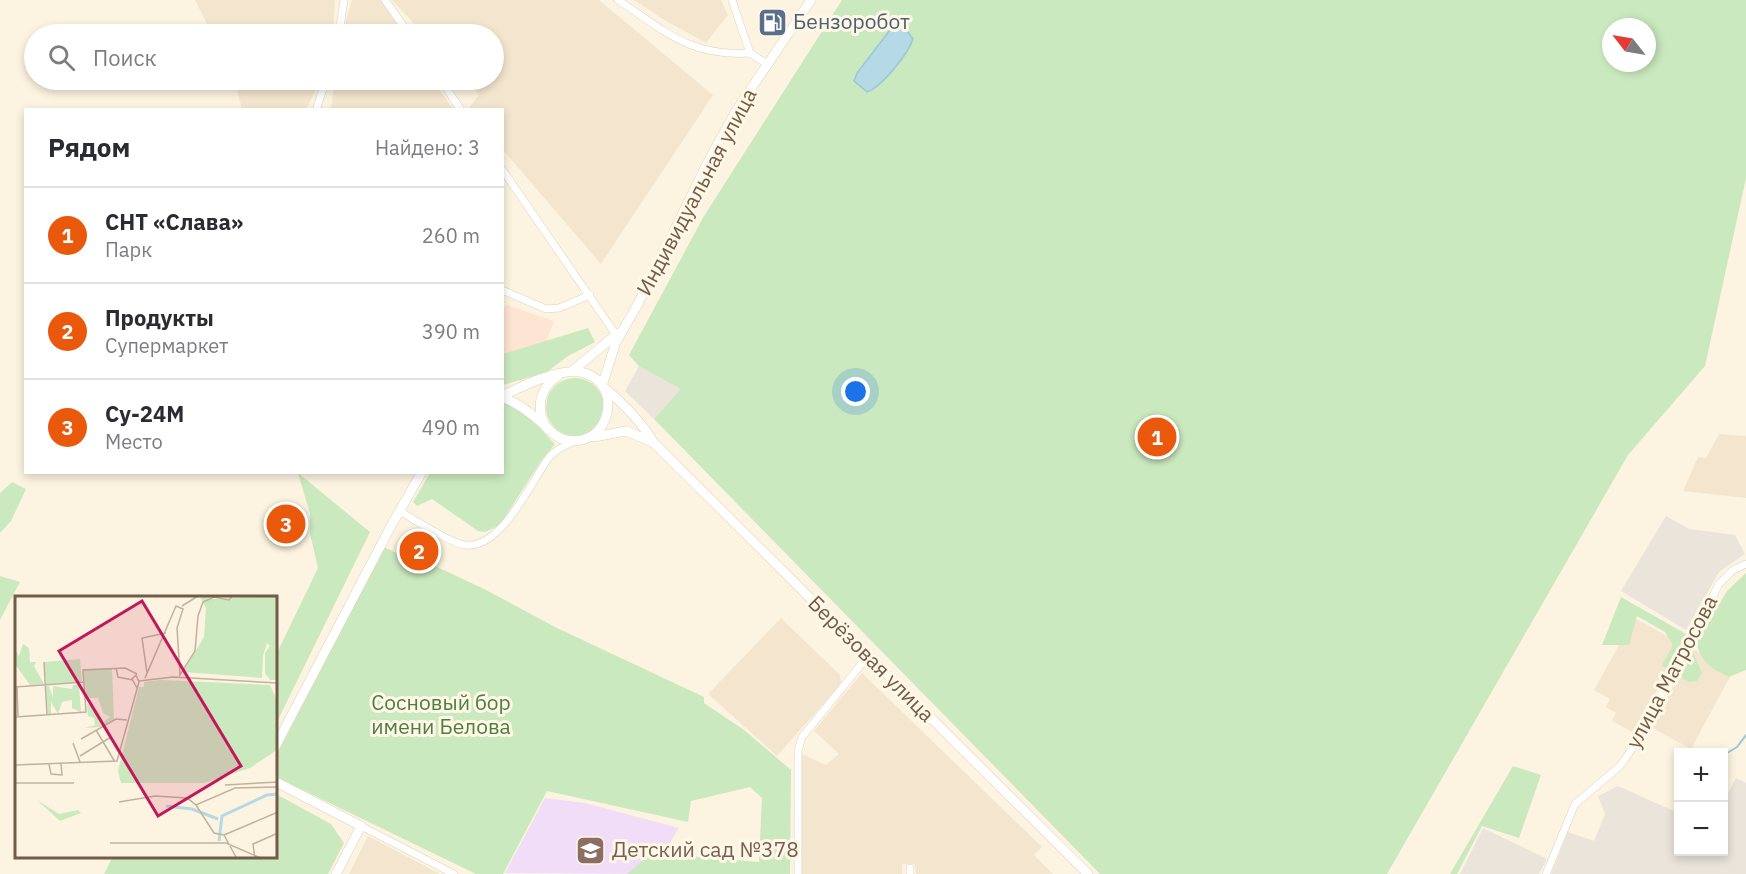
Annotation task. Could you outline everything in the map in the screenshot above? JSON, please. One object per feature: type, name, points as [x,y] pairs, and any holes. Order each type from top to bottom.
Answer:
[{"type":"main road","name":"Индивидуальная улица","points":[[602,386],[610,356],[709,160],[736,111],[811,0]]},
{"type":"main road","name":"Индивидуальная улица","points":[[571,372],[616,336],[626,325]]},
{"type":"main road","points":[[504,396],[540,379],[571,372],[588,375],[602,386],[607,395],[608,415],[597,432],[589,438],[574,441],[553,434],[516,402],[504,398]]},
{"type":"main road","points":[[545,425],[539,406],[541,397],[545,387],[560,375]]},
{"type":"main road","name":"Берёзовая улица","points":[[602,386],[644,426],[654,443],[1088,874]]},
{"type":"main road","name":"Берёзовая улица","points":[[589,438],[626,431],[654,443]]},
{"type":"main road","points":[[278,741],[421,474]]},
{"type":"main road","points":[[278,783],[361,826],[336,874]]},
{"type":"street","points":[[340,24],[344,0]]},
{"type":"street","points":[[385,0],[402,24]]},
{"type":"street","points":[[618,0],[687,45],[705,51],[730,54],[750,52]]},
{"type":"street","points":[[732,0],[750,52],[767,64]]},
{"type":"street","points":[[317,108],[323,90]]},
{"type":"street","points":[[448,90],[460,108]]},
{"type":"street","points":[[504,172],[616,336]]},
{"type":"street","points":[[504,291],[546,309],[559,308],[590,295]]},
{"type":"street","points":[[399,512],[466,545],[480,543],[500,530],[550,456],[574,441]]},
{"type":"street","name":"улица Матросова","points":[[1546,874],[1575,804],[1620,766],[1634,746],[1719,584],[1733,570],[1746,564]]},
{"type":"street","points":[[798,874],[798,751],[802,737],[868,656]]},
{"type":"street","points":[[361,826],[454,874]]},
{"type":"shaded area","points":[[195,0],[335,0],[334,24],[207,24]]},
{"type":"shaded area","points":[[352,0],[382,0],[398,24],[345,24]]},
{"type":"shaded area","points":[[392,0],[599,0],[713,95],[601,264],[504,151],[504,108],[469,108],[479,95],[474,90],[504,90],[504,24],[415,24]]},
{"type":"shaded area","points":[[634,0],[721,0],[728,15],[706,43]]},
{"type":"shaded area","points":[[237,90],[315,90],[307,108],[242,108]]},
{"type":"shaded area","points":[[334,90],[440,90],[452,108],[331,108]]},
{"type":"shaded area","points":[[507,305],[554,321],[536,370],[504,383],[504,307]]},
{"type":"shaded area","points":[[639,366],[682,389],[654,419],[625,391]]},
{"type":"shaded area","points":[[1719,434],[1746,436],[1746,498],[1683,491],[1698,457],[1706,458]]},
{"type":"shaded area","points":[[1666,516],[1689,529],[1735,535],[1745,554],[1719,572],[1686,630],[1621,591]]},
{"type":"shaded area","points":[[781,618],[840,675],[841,684],[777,756],[708,694]]},
{"type":"shaded area","points":[[1634,618],[1682,644],[1634,733],[1612,721],[1616,713],[1606,707],[1610,699],[1594,690]]},
{"type":"shaded area","points":[[1693,649],[1733,671],[1692,748],[1651,727]]},
{"type":"shaded area","points":[[862,673],[1042,847],[1034,855],[1053,874],[916,874],[915,864],[902,864],[902,874],[802,874],[802,754],[826,765],[839,754],[814,731]]},
{"type":"shaded area","points":[[1736,778],[1746,783],[1746,874],[1551,874],[1568,832],[1594,841],[1605,814],[1598,796],[1618,786],[1674,811],[1674,856],[1728,856],[1728,793]]},
{"type":"shaded area","name":"Детский сад №378","points":[[545,798],[585,803],[679,828],[651,874],[505,873]]},
{"type":"shaded area","points":[[1483,828],[1547,859],[1539,874],[1460,874]]},
{"type":"shaded area","points":[[368,836],[440,874],[349,874]]},
{"type":"green space","points":[[842,0],[1746,0],[1746,178],[1705,366],[1628,455],[1387,874],[1100,874],[654,419],[681,389],[639,366],[629,355],[704,216]]},
{"type":"green space","points":[[588,328],[595,342],[568,356],[547,372],[504,385],[504,354]]},
{"type":"green space","points":[[575,378],[586,380],[599,391],[604,407],[602,418],[591,431],[575,436],[564,434],[551,423],[546,407],[548,396],[559,383]]},
{"type":"green space","points":[[504,403],[511,404],[525,412],[555,444],[541,461],[500,525],[485,532],[478,531],[432,499],[417,506],[413,502],[429,474],[504,474]]},
{"type":"green space","points":[[298,474],[370,532],[278,720],[278,651],[318,568],[310,534],[310,514]]},
{"type":"green space","points":[[12,482],[26,489],[11,521],[0,533],[0,493]]},
{"type":"green space","name":"Сосновый бор имени Белова","points":[[384,547],[426,567],[433,565],[555,627],[704,697],[704,703],[744,730],[791,770],[790,874],[627,874],[651,853],[759,862],[762,798],[750,787],[691,801],[688,822],[547,791],[503,874],[476,874],[278,778],[278,752]]},
{"type":"green space","points":[[1746,573],[1746,670],[1729,677],[1704,660],[1696,642],[1727,591]]},
{"type":"green space","points":[[0,576],[20,582],[0,620]]},
{"type":"green space","points":[[1621,597],[1686,634],[1667,669],[1662,665],[1673,645],[1665,632],[1637,616],[1629,645],[1602,645]]},
{"type":"green space","points":[[1689,651],[1694,654],[1702,673],[1697,681],[1689,682],[1683,679],[1679,669]]},
{"type":"green space","points":[[1513,766],[1541,775],[1519,838],[1482,826],[1457,874],[1450,874]]},
{"type":"green space","points":[[278,795],[331,824],[344,843],[328,874],[104,874],[112,859],[278,859]]},
{"type":"water","points":[[898,27],[908,32],[913,39],[887,77],[867,92],[854,81],[857,73],[890,30]]},
{"type":"waterway","points":[[1728,753],[1737,747],[1746,735]]},
{"type":"place","name":"Бензоробот","points":[[772,22]]},
{"type":"place","name":"СНТ «Слава»","points":[[1157,437]]},
{"type":"place","name":"Су-24М","points":[[286,524]]},
{"type":"place","name":"Продукты","points":[[419,551]]},
{"type":"place","name":"Детский сад №378","points":[[591,850]]}]
